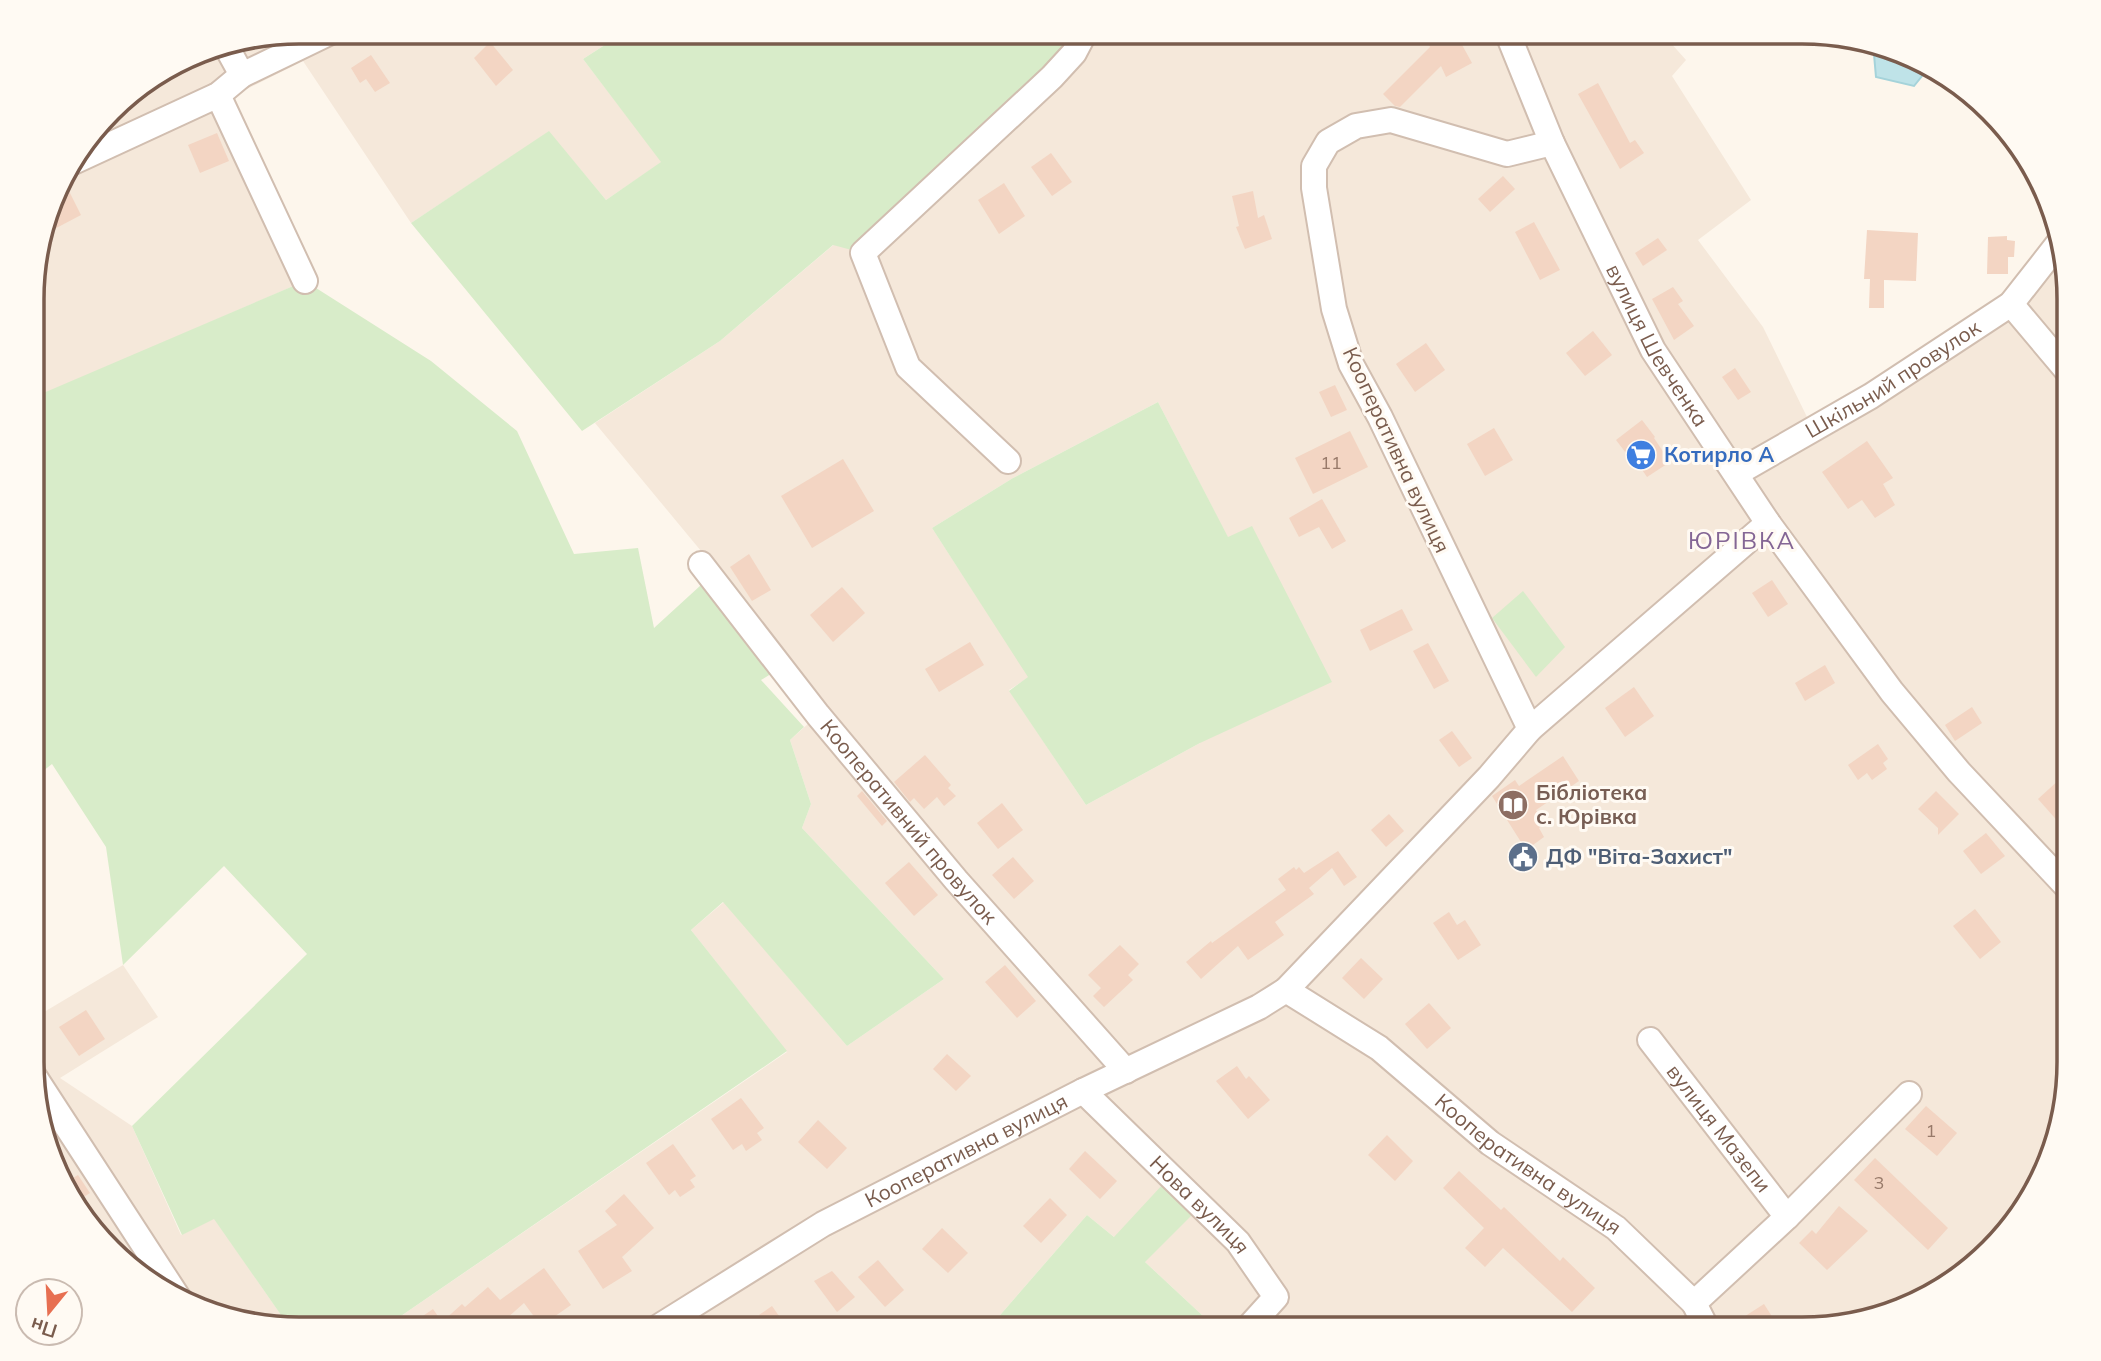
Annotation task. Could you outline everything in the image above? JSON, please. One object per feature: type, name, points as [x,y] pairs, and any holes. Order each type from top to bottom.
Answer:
[{"type":"street","points":[[88,155],[218,95],[242,75],[306,44]]},
{"type":"street","points":[[1008,461],[908,367],[863,253],[1052,77],[1078,44]]},
{"type":"street","name":"вулиця Шевченка","points":[[1512,44],[1552,144],[1653,350],[1768,523],[1892,692],[1959,772],[2057,876]]},
{"type":"street","points":[[230,53],[242,75]]},
{"type":"street","points":[[218,95],[305,281]]},
{"type":"street","name":"Кооперативна вулиця","points":[[1530,729],[1380,417],[1351,364],[1334,309],[1314,188],[1314,166],[1328,142],[1356,126],[1391,120],[1507,154],[1552,144]]},
{"type":"street","name":"Шкільний провулок","points":[[1737,473],[1871,396],[2011,304],[2052,251]]},
{"type":"street","points":[[2011,304],[2057,359]]},
{"type":"street","name":"Кооперативна вулиця","points":[[674,1317],[823,1224],[1083,1091],[1259,1007],[1286,990],[1480,786],[1530,729],[1768,523]]},
{"type":"street","name":"Кооперативний провулок","points":[[701,565],[818,715],[938,860],[1126,1071]]},
{"type":"street","name":"Кооперативна вулиця","points":[[1286,990],[1379,1048],[1490,1143],[1616,1228],[1694,1303]]},
{"type":"street","name":"вулиця Мазепи","points":[[1650,1040],[1787,1217]]},
{"type":"street","name":"Нова вулиця","points":[[1083,1091],[1238,1242],[1276,1297],[1258,1317]]},
{"type":"street","points":[[46,1094],[167,1280]]},
{"type":"street","points":[[1701,1317],[1694,1303],[1787,1217],[1909,1094]]},
{"type":"shaded area","points":[[282,44],[606,44],[583,59],[662,162],[606,200],[549,132],[411,223],[303,61],[247,89],[242,75],[218,96],[305,281],[44,395],[44,282],[52,233],[63,201],[96,143],[118,118],[143,96],[171,78],[201,63],[233,52]]},
{"type":"shaded area","points":[[1071,44],[1672,44],[1686,60],[1672,76],[1751,200],[1698,240],[1763,327],[1808,419],[2011,304],[2053,256],[2057,282],[2057,1079],[2049,1128],[2031,1175],[2005,1218],[1983,1243],[1958,1265],[1915,1291],[1884,1304],[1819,1317],[1204,1317],[1145,1262],[1087,1215],[998,1317],[400,1317],[787,1052],[691,930],[724,902],[847,1046],[944,979],[802,828],[811,804],[790,740],[818,715],[706,557],[595,423],[720,341]],"holes":[[[1158,402],[1228,538],[1252,527],[1200,743],[1086,805],[1009,690],[1029,677],[932,528],[1013,478]]]},
{"type":"shaded area","points":[[123,965],[158,1017],[60,1078],[132,1126],[181,1235],[214,1218],[282,1317],[233,1309],[186,1291],[143,1265],[118,1243],[96,1218],[70,1175],[52,1128],[44,1079],[44,1012]]},
{"type":"green space","points":[[606,44],[1073,44],[863,253],[833,245],[720,341],[582,431],[411,223],[549,131],[606,200],[661,162],[583,59]]},
{"type":"green space","points":[[305,281],[431,361],[517,431],[574,554],[638,548],[654,628],[701,585],[720,599],[774,672],[761,680],[804,727],[790,740],[811,804],[802,828],[944,979],[847,1046],[723,902],[691,930],[787,1051],[399,1317],[282,1317],[214,1219],[182,1235],[132,1126],[307,954],[224,866],[123,965],[106,847],[52,764],[44,770],[44,393]]},
{"type":"green space","points":[[1158,402],[1228,537],[1252,526],[1332,682],[1200,743],[1086,805],[1009,691],[1028,677],[932,528],[1013,478]]},
{"type":"green space","points":[[1523,591],[1565,647],[1536,677],[1492,618]]},
{"type":"green space","points":[[1164,1183],[1193,1214],[1145,1262],[1204,1317],[998,1317],[1087,1215],[1114,1237]]},
{"type":"water","points":[[1874,54],[1923,74],[1914,86],[1876,77]]},
{"type":"building","points":[[488,44],[492,44],[513,70],[496,86],[474,58]]},
{"type":"building","points":[[1428,44],[1462,44],[1472,63],[1446,77],[1441,66],[1400,107],[1395,106],[1383,94],[1430,47]]},
{"type":"building","points":[[371,55],[390,83],[375,92],[366,79],[360,83],[351,68]]},
{"type":"building","points":[[1598,83],[1630,143],[1635,140],[1644,153],[1620,169],[1578,94]]},
{"type":"building","points":[[217,133],[229,161],[200,173],[188,145]]},
{"type":"building","points":[[1051,153],[1072,182],[1052,196],[1031,167]]},
{"type":"building","points":[[1503,176],[1515,189],[1490,212],[1478,199]]},
{"type":"building","points":[[1004,183],[1025,216],[999,234],[978,200]]},
{"type":"building","points":[[1253,191],[1258,218],[1264,215],[1272,239],[1245,249],[1236,227],[1239,226],[1232,196]]},
{"type":"building","points":[[67,192],[81,215],[53,230],[63,201]]},
{"type":"building","points":[[1534,222],[1560,270],[1540,280],[1515,232]]},
{"type":"building","points":[[1867,230],[1918,233],[1916,281],[1884,280],[1884,308],[1869,308],[1870,279],[1864,279]]},
{"type":"building","points":[[2007,236],[2007,240],[2015,241],[2014,257],[2008,257],[2008,274],[1987,274],[1988,237]]},
{"type":"building","points":[[1658,238],[1667,250],[1643,266],[1635,253]]},
{"type":"building","points":[[1673,287],[1683,301],[1678,304],[1694,326],[1674,340],[1652,299]]},
{"type":"building","points":[[1593,331],[1612,355],[1585,376],[1566,353]]},
{"type":"building","points":[[1426,343],[1445,370],[1415,392],[1396,364]]},
{"type":"building","points":[[1735,368],[1751,392],[1738,400],[1722,377]]},
{"type":"building","points":[[1335,385],[1347,410],[1331,417],[1319,392]]},
{"type":"building","points":[[1642,420],[1670,462],[1647,477],[1632,455],[1629,457],[1616,440]]},
{"type":"building","points":[[1494,428],[1513,460],[1485,476],[1467,444]]},
{"type":"building","points":[[1350,431],[1368,467],[1313,494],[1295,458]]},
{"type":"building","points":[[1867,441],[1893,478],[1883,484],[1895,505],[1875,518],[1862,500],[1848,509],[1822,472]]},
{"type":"building","points":[[843,459],[874,511],[812,548],[781,496]]},
{"type":"building","points":[[1322,499],[1346,541],[1332,549],[1319,527],[1299,537],[1289,518]]},
{"type":"building","points":[[749,554],[771,590],[752,601],[730,567]]},
{"type":"building","points":[[1772,580],[1788,604],[1768,617],[1752,593]]},
{"type":"building","points":[[842,587],[865,613],[833,642],[810,615]]},
{"type":"building","points":[[1402,609],[1413,630],[1370,651],[1360,630]]},
{"type":"building","points":[[970,642],[984,665],[939,692],[925,669]]},
{"type":"building","points":[[1428,643],[1449,681],[1434,689],[1413,651]]},
{"type":"building","points":[[1825,665],[1835,683],[1805,701],[1795,683]]},
{"type":"building","points":[[1634,687],[1654,716],[1625,737],[1605,708]]},
{"type":"building","points":[[1972,707],[1982,723],[1955,741],[1945,725]]},
{"type":"building","points":[[1452,731],[1472,758],[1459,767],[1439,740]]},
{"type":"building","points":[[1878,744],[1888,759],[1883,763],[1887,769],[1872,780],[1867,773],[1858,780],[1848,765]]},
{"type":"building","points":[[925,755],[951,785],[948,788],[956,796],[944,806],[937,797],[924,809],[914,798],[910,802],[894,782]]},
{"type":"building","points":[[1563,756],[1579,781],[1536,810],[1545,824],[1539,828],[1544,837],[1526,850],[1492,796],[1515,780],[1519,786]]},
{"type":"building","points":[[2057,782],[2057,820],[2038,799]]},
{"type":"building","points":[[862,791],[887,821],[882,826],[857,796]]},
{"type":"building","points":[[1936,791],[1959,814],[1938,835],[1938,828],[1918,809]]},
{"type":"building","points":[[1002,803],[1023,830],[998,849],[977,823]]},
{"type":"building","points":[[1389,814],[1404,831],[1386,847],[1371,830]]},
{"type":"building","points":[[1986,833],[2005,856],[1981,874],[1963,851]]},
{"type":"building","points":[[1338,851],[1357,877],[1344,886],[1332,868],[1309,888],[1314,894],[1275,922],[1284,935],[1248,960],[1238,946],[1201,979],[1186,962],[1211,941],[1212,943],[1286,890],[1278,879],[1294,867],[1296,870],[1299,867],[1304,873]]},
{"type":"building","points":[[1013,857],[1034,881],[1014,899],[992,875]]},
{"type":"building","points":[[909,862],[938,895],[914,916],[885,883]]},
{"type":"building","points":[[1975,909],[2001,942],[1980,959],[1953,926]]},
{"type":"building","points":[[1449,912],[1457,925],[1465,920],[1481,945],[1458,960],[1433,923]]},
{"type":"building","points":[[1120,945],[1139,964],[1128,975],[1133,980],[1104,1007],[1093,996],[1101,988],[1088,975]]},
{"type":"building","points":[[1361,958],[1383,979],[1364,999],[1342,978]]},
{"type":"building","points":[[1005,965],[1036,1001],[1017,1018],[985,982]]},
{"type":"building","points":[[1429,1003],[1451,1028],[1427,1049],[1405,1024]]},
{"type":"building","points":[[86,1010],[105,1039],[79,1056],[59,1027]]},
{"type":"building","points":[[947,1054],[971,1076],[956,1091],[933,1069]]},
{"type":"building","points":[[1237,1066],[1246,1079],[1249,1076],[1270,1100],[1248,1119],[1216,1081]]},
{"type":"building","points":[[741,1098],[764,1128],[757,1133],[762,1140],[746,1151],[742,1144],[733,1150],[711,1119]]},
{"type":"building","points":[[1926,1106],[1957,1133],[1937,1156],[1905,1129]]},
{"type":"building","points":[[818,1120],[847,1148],[827,1169],[798,1142]]},
{"type":"building","points":[[1387,1135],[1413,1161],[1395,1181],[1368,1155]]},
{"type":"building","points":[[673,1144],[696,1176],[690,1180],[695,1187],[680,1197],[675,1190],[669,1195],[646,1163]]},
{"type":"building","points":[[1085,1151],[1117,1181],[1100,1199],[1069,1169]]},
{"type":"building","points":[[1875,1158],[1948,1228],[1928,1250],[1854,1180]]},
{"type":"building","points":[[1459,1171],[1501,1210],[1504,1207],[1560,1261],[1563,1257],[1595,1288],[1572,1312],[1503,1248],[1485,1267],[1465,1248],[1484,1228],[1443,1188]]},
{"type":"building","points":[[78,1175],[90,1193],[83,1197],[72,1179]]},
{"type":"building","points":[[624,1194],[654,1228],[622,1257],[632,1271],[603,1289],[578,1251],[617,1225],[605,1211]]},
{"type":"building","points":[[1050,1198],[1067,1215],[1041,1243],[1023,1226]]},
{"type":"building","points":[[1839,1206],[1868,1231],[1827,1270],[1799,1243],[1812,1230],[1816,1234]]},
{"type":"building","points":[[942,1228],[968,1253],[948,1273],[922,1249]]},
{"type":"building","points":[[878,1260],[904,1290],[885,1307],[858,1277]]},
{"type":"building","points":[[544,1268],[571,1305],[554,1317],[534,1317],[524,1303],[508,1317],[448,1317],[462,1304],[465,1307],[488,1287],[500,1300]]},
{"type":"building","points":[[832,1271],[855,1297],[837,1312],[814,1281]]},
{"type":"building","points":[[1764,1304],[1772,1317],[1744,1317]]},
{"type":"building","points":[[772,1306],[780,1317],[761,1317],[759,1315]]},
{"type":"building","points":[[433,1309],[439,1317],[421,1317]]},
{"type":"place","name":"Котирло А","points":[[1641,455]]},
{"type":"place","name":"Бібліотека с. Юрівка","points":[[1513,805]]},
{"type":"place","name":"ДФ \"Віта-Захист\"","points":[[1523,857]]},
{"type":"district","name":"ЮРІВКА","points":[[1742,541]]}]
